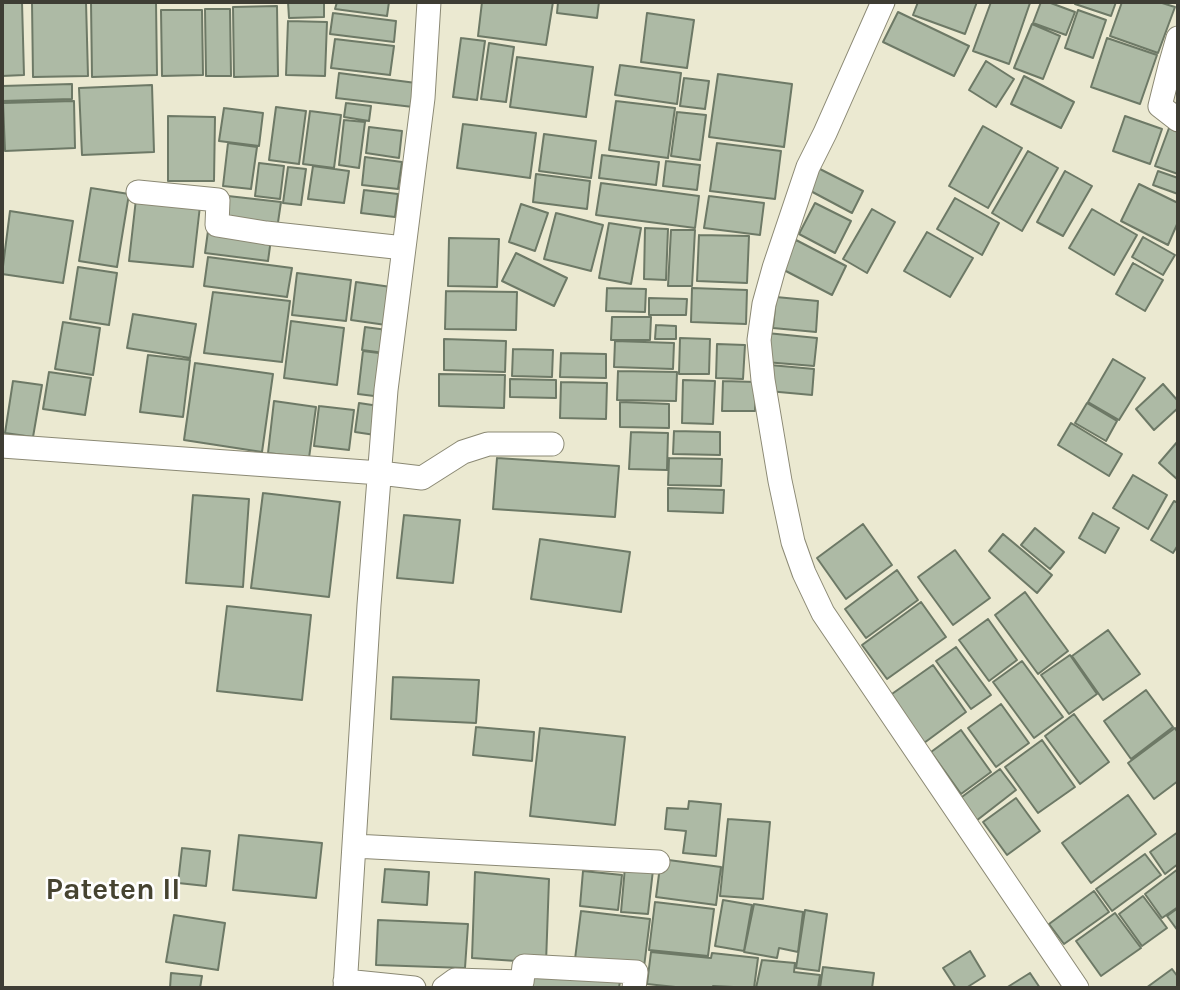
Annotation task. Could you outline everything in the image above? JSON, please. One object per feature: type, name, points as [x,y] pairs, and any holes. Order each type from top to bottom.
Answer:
[{"type":"street","points":[[414,988],[345,985],[369,605],[386,390],[423,98],[429,2]]},
{"type":"street","points":[[883,2],[808,167],[764,304],[759,341],[780,481],[793,541],[804,573],[823,613],[1077,988]]},
{"type":"street","points":[[1178,38],[1160,106],[1178,120]]},
{"type":"street","points":[[138,192],[218,200],[217,225],[404,248]]},
{"type":"street","points":[[2,446],[422,478],[463,452],[488,444],[552,444]]},
{"type":"street","points":[[354,846],[658,862]]},
{"type":"street","points":[[444,988],[456,980],[522,982],[524,966],[636,972],[634,988]]},
{"type":"building","points":[[2,2],[22,2],[24,75],[2,76]]},
{"type":"building","points":[[32,2],[86,2],[88,76],[33,77]]},
{"type":"building","points":[[91,2],[156,2],[157,75],[92,77]]},
{"type":"building","points":[[288,2],[324,2],[324,17],[289,18]]},
{"type":"building","points":[[337,2],[389,2],[387,16],[335,9]]},
{"type":"building","points":[[482,2],[553,2],[546,45],[478,36]]},
{"type":"building","points":[[558,2],[599,2],[597,18],[557,13]]},
{"type":"building","points":[[918,2],[977,2],[965,34],[913,15]]},
{"type":"building","points":[[991,2],[1030,3],[1009,64],[973,51]]},
{"type":"building","points":[[1041,2],[1075,12],[1066,35],[1033,23]]},
{"type":"building","points":[[1116,2],[1111,16],[1075,4]]},
{"type":"building","points":[[1122,2],[1159,2],[1175,7],[1158,53],[1110,36]]},
{"type":"building","points":[[277,6],[278,76],[234,77],[233,7]]},
{"type":"building","points":[[205,9],[230,9],[231,76],[206,76]]},
{"type":"building","points":[[161,10],[202,10],[203,75],[162,76]]},
{"type":"building","points":[[1078,10],[1106,20],[1093,58],[1065,48]]},
{"type":"building","points":[[898,12],[969,46],[954,76],[883,42]]},
{"type":"building","points":[[333,13],[396,21],[394,42],[330,34]]},
{"type":"building","points":[[647,13],[694,20],[687,68],[641,62]]},
{"type":"building","points":[[288,21],[327,22],[325,76],[286,75]]},
{"type":"building","points":[[1032,24],[1060,36],[1043,79],[1014,68]]},
{"type":"building","points":[[461,38],[485,41],[477,100],[453,97]]},
{"type":"building","points":[[1107,38],[1157,55],[1140,104],[1091,87]]},
{"type":"building","points":[[335,39],[394,46],[390,75],[331,68]]},
{"type":"building","points":[[489,43],[514,47],[506,102],[481,99]]},
{"type":"building","points":[[517,57],[593,67],[586,117],[510,107]]},
{"type":"building","points":[[986,61],[1014,79],[996,107],[969,90]]},
{"type":"building","points":[[620,65],[681,73],[677,104],[615,95]]},
{"type":"building","points":[[339,73],[416,83],[413,107],[336,98]]},
{"type":"building","points":[[718,74],[792,84],[784,147],[709,137]]},
{"type":"building","points":[[1024,76],[1074,102],[1061,128],[1011,104]]},
{"type":"building","points":[[684,78],[709,81],[705,109],[680,106]]},
{"type":"building","points":[[72,84],[72,99],[2,101],[2,86]]},
{"type":"building","points":[[152,85],[154,152],[82,155],[79,88]]},
{"type":"building","points":[[74,101],[75,148],[5,151],[3,103]]},
{"type":"building","points":[[616,101],[675,108],[668,158],[609,150]]},
{"type":"building","points":[[346,103],[371,106],[369,121],[344,117]]},
{"type":"building","points":[[276,107],[306,111],[299,164],[269,160]]},
{"type":"building","points":[[224,108],[263,113],[259,146],[219,141]]},
{"type":"building","points":[[310,111],[341,115],[334,168],[303,164]]},
{"type":"building","points":[[677,112],[706,115],[700,160],[671,156]]},
{"type":"building","points":[[168,116],[215,117],[214,181],[168,181]]},
{"type":"building","points":[[1125,116],[1162,129],[1150,164],[1113,151]]},
{"type":"building","points":[[344,120],[365,122],[359,168],[339,165]]},
{"type":"building","points":[[463,124],[536,133],[530,178],[457,168]]},
{"type":"building","points":[[983,126],[1022,148],[988,208],[949,186]]},
{"type":"building","points":[[369,127],[402,131],[399,158],[366,153]]},
{"type":"building","points":[[1169,128],[1178,132],[1178,174],[1155,166]]},
{"type":"building","points":[[544,134],[596,141],[591,178],[539,171]]},
{"type":"building","points":[[228,143],[257,147],[251,189],[223,186]]},
{"type":"building","points":[[717,143],[781,151],[775,199],[710,191]]},
{"type":"building","points":[[1028,151],[1058,168],[1022,231],[992,213]]},
{"type":"building","points":[[602,155],[659,162],[656,185],[599,178]]},
{"type":"building","points":[[365,157],[402,162],[398,189],[362,185]]},
{"type":"building","points":[[666,161],[700,165],[697,190],[663,186]]},
{"type":"building","points":[[259,163],[284,166],[280,199],[255,196]]},
{"type":"building","points":[[313,166],[349,171],[344,203],[308,199]]},
{"type":"building","points":[[288,167],[306,169],[301,205],[283,203]]},
{"type":"building","points":[[816,167],[863,191],[852,213],[805,188]]},
{"type":"building","points":[[1065,171],[1092,186],[1063,236],[1037,222]]},
{"type":"building","points":[[1158,171],[1178,178],[1178,194],[1153,185]]},
{"type":"building","points":[[536,174],[590,181],[587,209],[533,202]]},
{"type":"building","points":[[601,183],[699,196],[695,228],[596,215]]},
{"type":"building","points":[[1139,184],[1178,203],[1178,222],[1168,245],[1121,221]]},
{"type":"building","points":[[91,188],[129,194],[117,267],[79,261]]},
{"type":"building","points":[[364,190],[398,194],[395,217],[361,213]]},
{"type":"building","points":[[228,196],[281,202],[277,229],[225,223]]},
{"type":"building","points":[[709,196],[764,203],[760,235],[704,228]]},
{"type":"building","points":[[955,198],[999,223],[982,255],[937,229]]},
{"type":"building","points":[[136,199],[200,206],[193,267],[129,261]]},
{"type":"building","points":[[815,203],[851,221],[835,253],[799,234]]},
{"type":"building","points":[[521,204],[548,213],[535,251],[509,242]]},
{"type":"building","points":[[872,209],[895,222],[867,273],[843,259]]},
{"type":"building","points":[[1092,209],[1137,235],[1114,275],[1069,248]]},
{"type":"building","points":[[10,211],[73,221],[63,283],[2,274]]},
{"type":"building","points":[[556,213],[603,225],[591,271],[544,259]]},
{"type":"building","points":[[609,223],[641,228],[631,284],[599,278]]},
{"type":"building","points":[[645,228],[668,229],[666,280],[644,279]]},
{"type":"building","points":[[671,230],[695,230],[692,286],[668,286]]},
{"type":"building","points":[[208,231],[271,239],[268,261],[205,253]]},
{"type":"building","points":[[927,232],[973,258],[950,297],[904,271]]},
{"type":"building","points":[[699,235],[749,236],[747,283],[697,281]]},
{"type":"building","points":[[1143,237],[1175,255],[1163,275],[1132,257]]},
{"type":"building","points":[[449,238],[499,239],[497,287],[448,286]]},
{"type":"building","points":[[796,240],[846,266],[832,295],[782,269]]},
{"type":"building","points":[[516,253],[567,278],[554,306],[502,281]]},
{"type":"building","points":[[208,257],[292,268],[287,297],[204,286]]},
{"type":"building","points":[[1133,263],[1163,280],[1145,311],[1116,294]]},
{"type":"building","points":[[78,267],[117,273],[109,325],[70,319]]},
{"type":"building","points":[[297,273],[351,280],[346,321],[292,315]]},
{"type":"building","points":[[356,282],[391,287],[386,325],[351,320]]},
{"type":"building","points":[[607,288],[646,289],[645,312],[606,311]]},
{"type":"building","points":[[692,288],[747,290],[746,324],[691,322]]},
{"type":"building","points":[[446,291],[517,292],[516,330],[445,329]]},
{"type":"building","points":[[213,292],[290,301],[282,362],[204,353]]},
{"type":"building","points":[[776,297],[818,301],[816,332],[773,328]]},
{"type":"building","points":[[649,298],[687,299],[686,315],[649,315]]},
{"type":"building","points":[[133,314],[196,324],[190,358],[127,348]]},
{"type":"building","points":[[612,317],[651,317],[650,340],[611,340]]},
{"type":"building","points":[[291,321],[344,328],[337,385],[284,378]]},
{"type":"building","points":[[63,322],[100,328],[93,375],[55,369]]},
{"type":"building","points":[[656,325],[676,326],[676,339],[655,339]]},
{"type":"building","points":[[365,327],[387,330],[384,353],[362,350]]},
{"type":"building","points":[[767,333],[817,338],[814,366],[765,362]]},
{"type":"building","points":[[680,338],[710,339],[709,374],[679,374]]},
{"type":"building","points":[[444,339],[506,341],[505,372],[444,370]]},
{"type":"building","points":[[615,341],[674,343],[673,369],[614,367]]},
{"type":"building","points":[[717,344],[745,345],[743,379],[716,378]]},
{"type":"building","points":[[513,349],[553,350],[552,377],[512,376]]},
{"type":"building","points":[[363,351],[387,354],[382,397],[358,394]]},
{"type":"building","points":[[561,353],[606,354],[606,378],[560,377]]},
{"type":"building","points":[[148,355],[190,360],[183,417],[140,412]]},
{"type":"building","points":[[1113,359],[1145,378],[1119,420],[1088,402]]},
{"type":"building","points":[[195,363],[273,374],[262,452],[184,440]]},
{"type":"building","points":[[770,365],[814,369],[812,395],[768,391]]},
{"type":"building","points":[[618,371],[677,372],[676,401],[617,400]]},
{"type":"building","points":[[49,372],[91,378],[85,415],[43,409]]},
{"type":"building","points":[[439,374],[505,375],[504,408],[439,406]]},
{"type":"building","points":[[510,379],[556,380],[556,398],[510,397]]},
{"type":"building","points":[[683,380],[715,381],[713,424],[682,423]]},
{"type":"building","points":[[13,381],[42,385],[33,437],[5,433]]},
{"type":"building","points":[[723,381],[756,382],[755,411],[722,411]]},
{"type":"building","points":[[561,382],[607,383],[606,419],[560,418]]},
{"type":"building","points":[[1163,384],[1178,401],[1178,408],[1154,430],[1136,409]]},
{"type":"building","points":[[274,401],[316,407],[309,458],[268,453]]},
{"type":"building","points":[[620,402],[669,404],[669,428],[620,427]]},
{"type":"building","points":[[359,403],[379,406],[375,435],[355,432]]},
{"type":"building","points":[[1087,403],[1117,421],[1106,441],[1075,423]]},
{"type":"building","points":[[319,406],[354,410],[349,450],[314,446]]},
{"type":"building","points":[[1071,423],[1122,454],[1109,476],[1058,445]]},
{"type":"building","points":[[674,431],[720,432],[720,455],[673,454]]},
{"type":"building","points":[[631,432],[668,433],[667,470],[629,469]]},
{"type":"building","points":[[1178,441],[1178,480],[1159,463]]},
{"type":"building","points":[[497,458],[619,466],[615,517],[493,509]]},
{"type":"building","points":[[669,458],[722,459],[721,486],[668,485]]},
{"type":"building","points":[[1133,475],[1167,495],[1148,529],[1113,508]]},
{"type":"building","points":[[668,488],[724,490],[723,513],[668,511]]},
{"type":"building","points":[[263,493],[340,502],[329,597],[251,588]]},
{"type":"building","points":[[193,495],[249,499],[243,587],[186,583]]},
{"type":"building","points":[[1174,501],[1178,503],[1178,545],[1173,553],[1151,540]]},
{"type":"building","points":[[1093,513],[1119,528],[1105,553],[1079,538]]},
{"type":"building","points":[[404,515],[460,520],[453,583],[397,578]]},
{"type":"building","points":[[863,524],[892,565],[846,599],[817,558]]},
{"type":"building","points":[[1035,528],[1064,552],[1050,569],[1021,545]]},
{"type":"building","points":[[1003,534],[1052,575],[1037,593],[989,551]]},
{"type":"building","points":[[540,539],[630,552],[621,612],[531,599]]},
{"type":"building","points":[[955,550],[990,598],[953,625],[918,577]]},
{"type":"building","points":[[897,570],[918,600],[866,638],[845,609]]},
{"type":"building","points":[[1025,592],[1068,651],[1038,674],[995,615]]},
{"type":"building","points":[[921,602],[946,637],[887,679],[862,645]]},
{"type":"building","points":[[227,606],[311,615],[302,700],[217,691]]},
{"type":"building","points":[[988,619],[1017,660],[989,681],[959,640]]},
{"type":"building","points":[[1108,630],[1140,674],[1103,700],[1072,656]]},
{"type":"building","points":[[956,647],[991,695],[971,709],[936,661]]},
{"type":"building","points":[[1070,655],[1097,694],[1069,714],[1041,675]]},
{"type":"building","points":[[1022,661],[1063,717],[1034,738],[993,682]]},
{"type":"building","points":[[933,665],[966,712],[924,743],[889,696]]},
{"type":"building","points":[[393,677],[479,680],[476,723],[391,719]]},
{"type":"building","points":[[1146,690],[1173,727],[1131,759],[1104,721]]},
{"type":"building","points":[[1001,704],[1029,743],[996,767],[968,728]]},
{"type":"building","points":[[1074,714],[1109,762],[1080,784],[1045,736]]},
{"type":"building","points":[[476,727],[534,732],[532,761],[473,755]]},
{"type":"building","points":[[540,728],[625,737],[615,825],[530,816]]},
{"type":"building","points":[[1175,728],[1178,733],[1178,781],[1154,799],[1128,763]]},
{"type":"building","points":[[961,730],[991,772],[961,794],[931,752]]},
{"type":"building","points":[[1042,740],[1075,787],[1038,813],[1005,767]]},
{"type":"building","points":[[1000,769],[1016,790],[976,821],[959,799]]},
{"type":"building","points":[[1128,795],[1156,834],[1091,883],[1062,843]]},
{"type":"building","points":[[1016,798],[1040,831],[1007,855],[983,822]]},
{"type":"building","points":[[689,801],[721,804],[716,856],[683,853],[686,831],[665,829],[667,808],[688,809]]},
{"type":"building","points":[[728,819],[770,822],[763,899],[720,896]]},
{"type":"building","points":[[1178,832],[1178,864],[1165,874],[1150,852]]},
{"type":"building","points":[[239,835],[322,843],[316,898],[233,890]]},
{"type":"building","points":[[182,848],[210,851],[206,886],[178,883]]},
{"type":"building","points":[[1145,854],[1161,875],[1112,911],[1096,889]]},
{"type":"building","points":[[661,859],[721,867],[716,905],[656,897]]},
{"type":"building","points":[[625,867],[653,870],[648,914],[621,912]]},
{"type":"building","points":[[385,869],[429,872],[427,905],[382,902]]},
{"type":"building","points":[[1178,869],[1178,907],[1162,918],[1145,894]]},
{"type":"building","points":[[583,871],[622,875],[618,910],[580,906]]},
{"type":"building","points":[[475,872],[549,879],[546,963],[472,958]]},
{"type":"building","points":[[1094,891],[1109,912],[1064,944],[1049,924]]},
{"type":"building","points":[[1143,896],[1167,928],[1142,946],[1119,914]]},
{"type":"building","points":[[723,900],[752,905],[744,951],[715,946]]},
{"type":"building","points":[[655,902],[714,909],[708,956],[649,950]]},
{"type":"building","points":[[754,904],[803,912],[798,952],[779,948],[777,958],[744,952]]},
{"type":"building","points":[[1178,908],[1178,931],[1167,916]]},
{"type":"building","points":[[805,910],[827,914],[819,971],[796,968]]},
{"type":"building","points":[[581,911],[650,919],[644,967],[575,959]]},
{"type":"building","points":[[1115,913],[1141,948],[1101,976],[1076,941]]},
{"type":"building","points":[[174,915],[225,923],[218,970],[166,962]]},
{"type":"building","points":[[378,920],[468,924],[465,968],[376,965]]},
{"type":"building","points":[[970,951],[985,976],[966,988],[956,988],[943,968]]},
{"type":"building","points":[[651,952],[711,958],[712,953],[758,958],[754,988],[685,988],[647,984]]},
{"type":"building","points":[[762,960],[795,963],[794,972],[820,975],[818,988],[756,988]]},
{"type":"building","points":[[823,967],[874,973],[872,988],[820,988]]},
{"type":"building","points":[[1172,969],[1178,977],[1178,988],[1146,988]]},
{"type":"building","points":[[527,971],[620,981],[619,988],[525,988]]},
{"type":"building","points":[[171,973],[202,976],[200,988],[170,988]]},
{"type":"building","points":[[1030,973],[1040,988],[1006,988]]},
{"type":"district","name":"Pateten II","points":[[113,890]]}]
